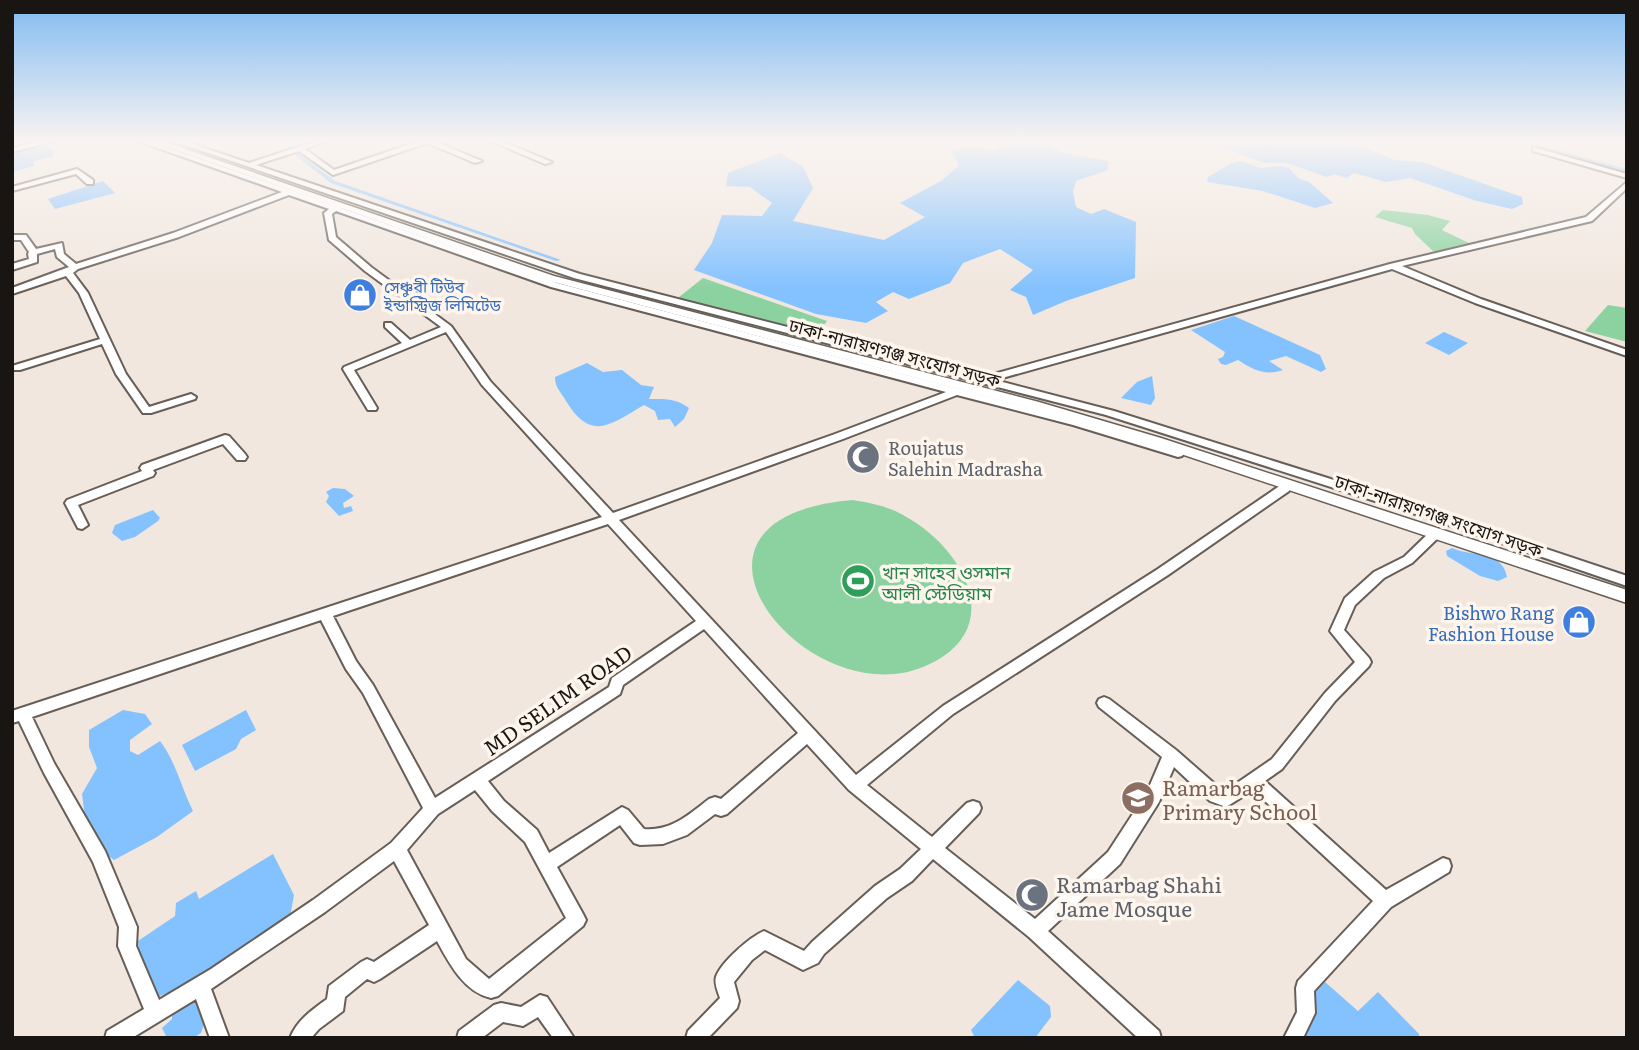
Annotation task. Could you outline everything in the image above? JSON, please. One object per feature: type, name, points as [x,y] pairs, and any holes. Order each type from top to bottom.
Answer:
[{"type":"main road","name":"ঢাকা-নারায়ণগঞ্জ সংযোগ সড়ক","points":[[290,190],[550,278],[969,386],[1156,441],[1627,597]]},
{"type":"main road","name":"ঢাকা-নারায়ণগঞ্জ সংযোগ সড়ক","points":[[306,190],[573,280],[1228,455],[1627,588]]},
{"type":"street","points":[[280,190],[335,207]]},
{"type":"street","points":[[323,190],[577,276],[969,386],[1434,535],[1627,603]]},
{"type":"street","points":[[155,1012],[127,946],[128,927],[99,857],[18,715],[610,519],[864,428],[969,386],[1393,266],[1590,219],[1621,190]]},
{"type":"street","points":[[12,291],[176,235],[287,193]]},
{"type":"street","points":[[335,207],[328,213],[332,238],[368,269],[448,328],[486,383],[855,785],[1035,931],[1152,1038]]},
{"type":"street","points":[[12,238],[23,237],[34,252]]},
{"type":"street","points":[[34,252],[59,245],[60,255],[72,270],[121,374],[147,411],[191,397]]},
{"type":"street","points":[[12,267],[33,260],[34,252]]},
{"type":"street","points":[[1393,266],[1479,301],[1627,353]]},
{"type":"street","points":[[388,325],[408,344]]},
{"type":"street","points":[[372,408],[348,369],[448,328]]},
{"type":"street","points":[[16,368],[105,340]]},
{"type":"street","points":[[969,386],[1177,433],[1627,581]]},
{"type":"street","points":[[82,525],[71,503],[149,474],[146,468],[225,439],[241,457]]},
{"type":"street","points":[[855,785],[948,710],[1163,572],[1285,488]]},
{"type":"street","points":[[1104,704],[1171,755],[1220,799],[1226,800],[1277,764],[1330,697],[1364,662],[1337,631],[1350,602],[1379,575],[1408,560],[1434,535]]},
{"type":"street","points":[[325,614],[432,809]]},
{"type":"street","name":"MD SELIM ROAD","points":[[397,849],[432,809],[615,690],[617,682],[704,622]]},
{"type":"street","points":[[546,865],[622,815],[640,837],[661,839],[684,828],[715,804],[721,809],[808,734]]},
{"type":"street","points":[[1035,931],[1114,858],[1153,797],[1171,755]]},
{"type":"street","points":[[477,780],[498,806],[531,836],[577,920],[491,989]]},
{"type":"street","points":[[1255,782],[1385,901]]},
{"type":"street","points":[[695,1038],[730,1001],[724,981],[746,954],[764,940],[803,961],[812,957],[818,948],[863,908],[906,875],[973,808]]},
{"type":"street","points":[[120,1036],[319,906],[397,849],[460,965],[486,988],[491,989]]},
{"type":"street","points":[[1293,1038],[1306,1013],[1305,988],[1385,901],[1443,866]]},
{"type":"street","points":[[299,1038],[312,1022],[336,1004],[336,993],[357,976],[368,968],[374,972],[440,928]]},
{"type":"street","points":[[200,985],[220,1038]]},
{"type":"street","points":[[491,989],[501,1012]]},
{"type":"street","points":[[501,1012],[523,1017],[540,1004],[565,1038]]},
{"type":"street","points":[[467,1038],[501,1012]]},
{"type":"green space","points":[[1383,210],[1428,215],[1450,221],[1442,230],[1469,243],[1434,252],[1412,228],[1375,217]]},
{"type":"green space","points":[[703,278],[827,321],[811,342],[669,305]]},
{"type":"green space","points":[[1608,305],[1627,308],[1627,342],[1585,331]]},
{"type":"green space","points":[[853,500],[891,509],[903,515],[945,548],[960,568],[969,590],[971,612],[965,633],[950,651],[923,667],[878,674],[833,664],[794,640],[766,608],[752,573],[759,540],[791,514]]},
{"type":"water","points":[[76,190],[112,190],[115,193],[55,209],[48,199]]},
{"type":"water","points":[[754,190],[812,190],[793,221],[884,240],[925,217],[900,203],[924,190],[1074,190],[1076,207],[1091,214],[1104,209],[1136,222],[1135,278],[1033,315],[1026,297],[1010,290],[1033,270],[1000,249],[963,263],[950,283],[909,299],[893,292],[876,302],[888,311],[866,323],[816,314],[694,270],[712,243],[722,215],[762,216],[772,203]]},
{"type":"water","points":[[1257,190],[1318,190],[1333,203],[1315,208]]},
{"type":"water","points":[[1445,190],[1502,190],[1522,197],[1523,204],[1512,209]]},
{"type":"water","points":[[1234,316],[1320,355],[1326,369],[1321,372],[1286,356],[1269,361],[1283,370],[1277,372],[1260,371],[1238,360],[1226,365],[1221,364],[1218,359],[1223,357],[1225,352],[1191,330]]},
{"type":"water","points":[[1444,332],[1468,343],[1449,355],[1425,343]]},
{"type":"water","points":[[587,363],[603,372],[622,370],[641,385],[654,387],[649,399],[679,402],[689,408],[684,419],[675,427],[670,419],[658,420],[655,411],[644,405],[621,419],[602,426],[584,422],[575,414],[559,390],[555,377]]},
{"type":"water","points":[[1152,376],[1155,398],[1151,405],[1121,398],[1137,382]]},
{"type":"water","points":[[333,488],[345,489],[354,496],[343,503],[344,508],[351,506],[353,511],[339,516],[326,502],[329,496],[326,492]]},
{"type":"water","points":[[153,510],[160,518],[158,521],[135,537],[122,541],[112,533],[115,525]]},
{"type":"water","points":[[1452,548],[1493,558],[1504,568],[1507,577],[1498,581],[1480,576],[1447,556],[1446,551]]},
{"type":"water","points":[[123,710],[145,714],[152,724],[130,740],[130,751],[138,755],[160,741],[193,811],[157,837],[114,860],[98,848],[86,825],[82,794],[97,768],[89,747],[89,730]]},
{"type":"water","points":[[246,710],[256,730],[241,739],[236,749],[195,771],[182,745]]},
{"type":"water","points":[[273,854],[294,895],[290,917],[197,981],[155,998],[139,958],[138,941],[175,916],[176,903],[196,891],[199,899]]},
{"type":"water","points":[[1018,980],[1050,1006],[1051,1017],[1035,1038],[975,1038],[971,1030]]},
{"type":"water","points":[[1325,982],[1358,1011],[1378,992],[1419,1034],[1419,1038],[1303,1038],[1317,1010],[1312,989]]},
{"type":"water","points":[[197,992],[206,1018],[201,1033],[193,1038],[167,1038],[162,1028],[172,1019],[172,1009]]},
{"type":"waterway","points":[[356,190],[558,260]]},
{"type":"place","name":"সেঞ্চুরী টিউব ইন্ডাস্ট্রিজ লিমিটেড","points":[[360,295]]},
{"type":"place","name":"Roujatus Salehin Madrasha","points":[[863,457]]},
{"type":"place","name":"খান সাহেব ওসমান আলী স্টেডিয়াম","points":[[858,581]]},
{"type":"place","name":"Bishwo Rang Fashion House","points":[[1579,622]]},
{"type":"place","name":"Ramarbag Primary School","points":[[1138,798]]},
{"type":"place","name":"Ramarbag Shahi Jame Mosque","points":[[1032,895]]}]
